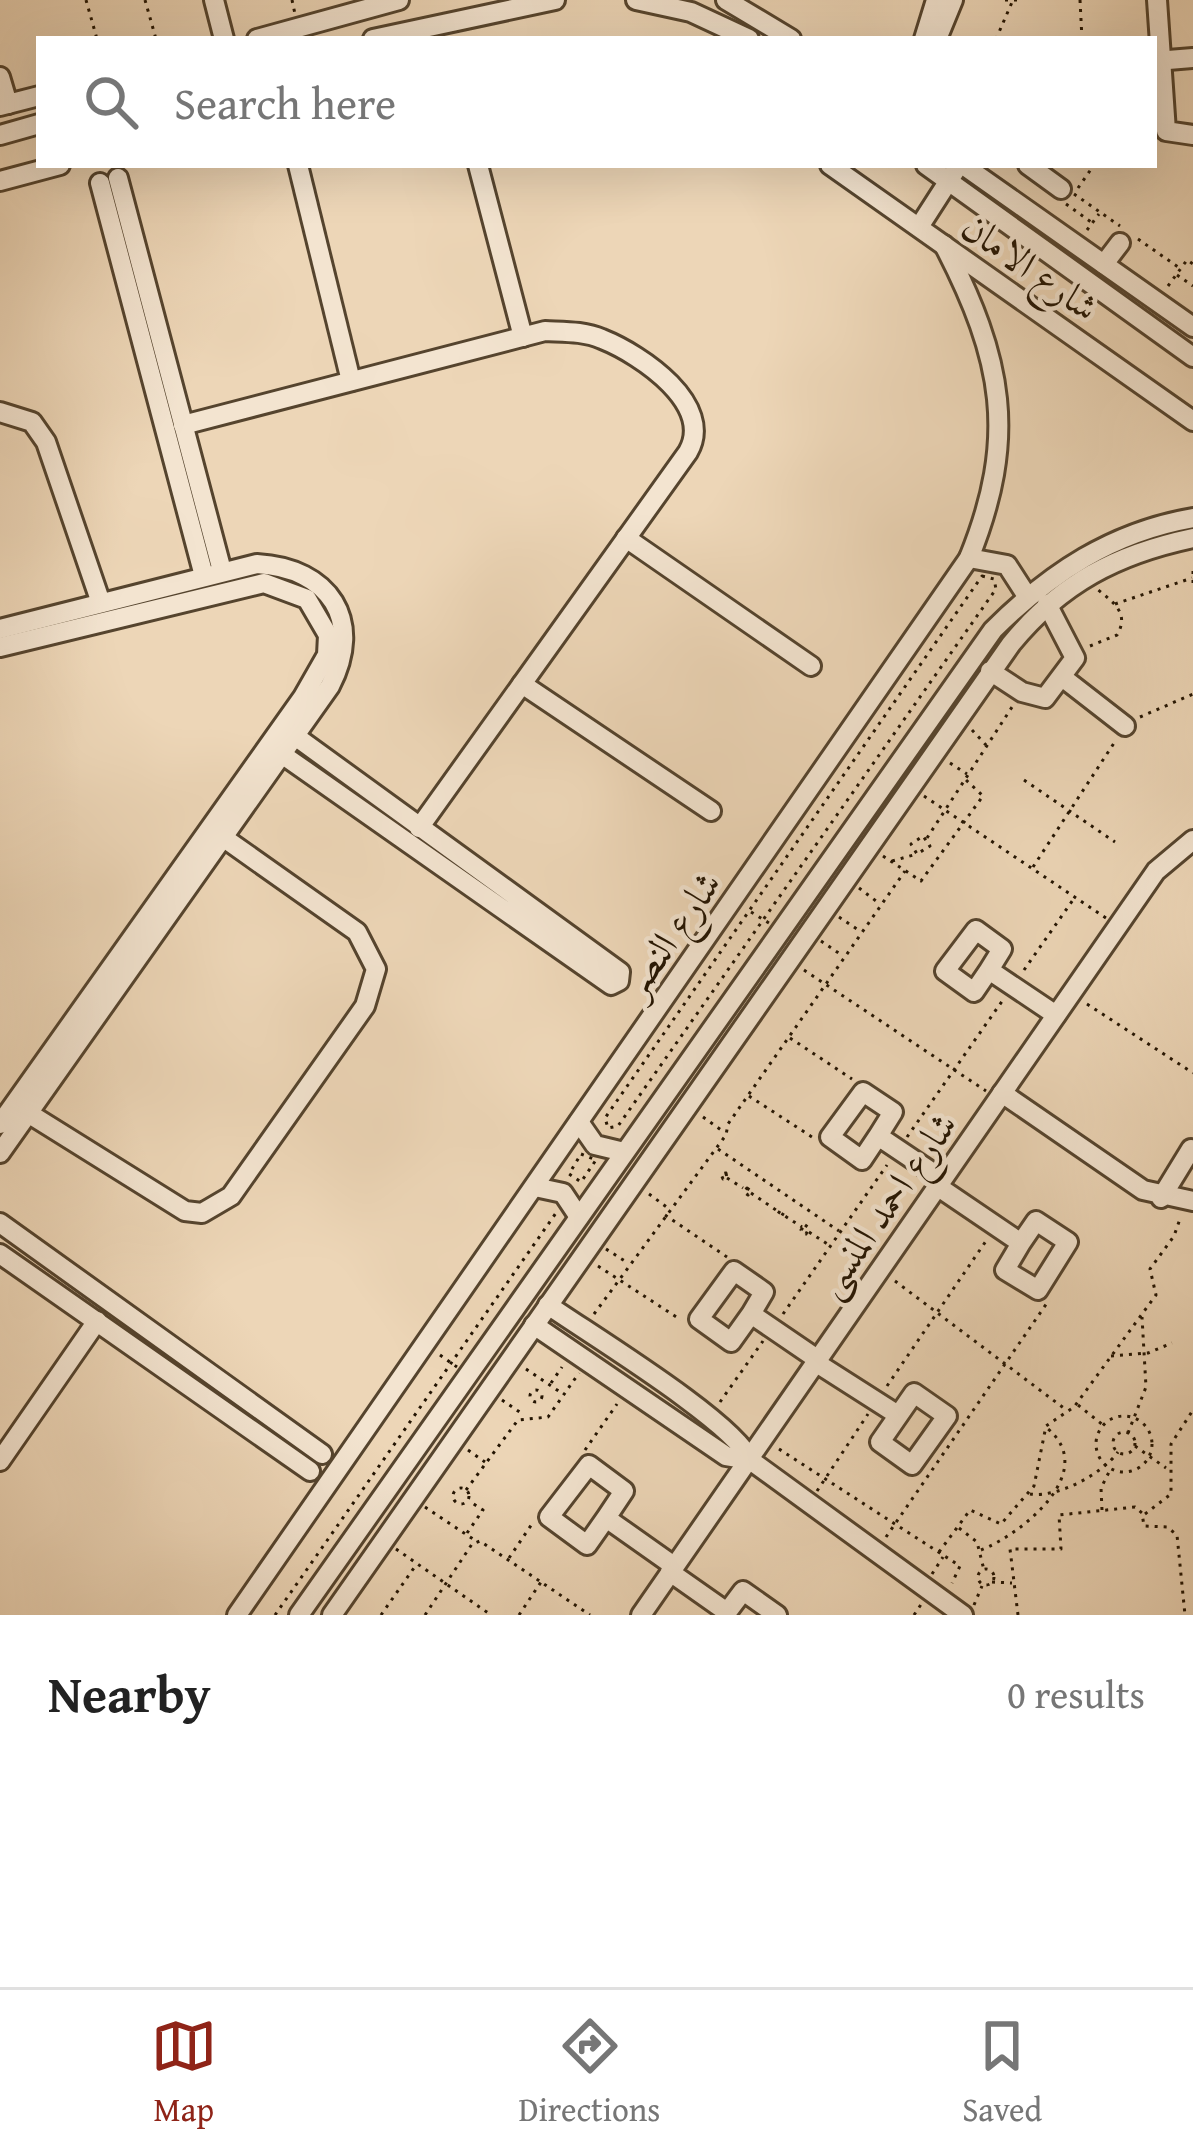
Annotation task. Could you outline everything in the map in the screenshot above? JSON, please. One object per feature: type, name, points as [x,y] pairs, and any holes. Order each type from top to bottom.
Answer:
[{"type":"street","points":[[214,0],[223,36]]},
{"type":"street","points":[[268,36],[399,0]]},
{"type":"street","points":[[636,0],[691,13],[742,36]]},
{"type":"street","points":[[726,0],[786,36]]},
{"type":"street","points":[[925,36],[936,0]]},
{"type":"street","points":[[938,36],[953,0]]},
{"type":"street","points":[[1157,0],[1166,131],[1193,135]]},
{"type":"street","points":[[392,36],[545,1]]},
{"type":"street","points":[[1159,61],[1193,58]]},
{"type":"street","points":[[0,77],[4,105],[36,97]]},
{"type":"street","points":[[0,134],[36,125]]},
{"type":"street","points":[[0,181],[49,168]]},
{"type":"street","points":[[299,168],[351,381]]},
{"type":"street","points":[[479,168],[523,337]]},
{"type":"street","name":"شارع الامان","points":[[834,168],[1193,421]]},
{"type":"street","points":[[1031,168],[1063,196]]},
{"type":"street","points":[[919,227],[957,170],[991,173],[1104,264],[1193,327]]},
{"type":"street","name":"شارع الامان","points":[[957,170],[1102,291],[1193,357]]},
{"type":"street","points":[[197,512],[183,425],[109,180],[213,573]]},
{"type":"street","points":[[1104,264],[1120,244]]},
{"type":"street","name":"شارع النصر","points":[[237,1615],[579,1121],[742,906],[910,663],[969,558],[988,511],[1001,424],[987,338],[944,245]]},
{"type":"street","points":[[183,425],[545,332],[601,338],[682,396],[694,412],[693,442],[419,828]]},
{"type":"street","points":[[0,412],[32,422],[46,442],[101,603]]},
{"type":"street","points":[[299,1615],[448,1403],[459,1369],[579,1217],[993,631],[1027,596],[1073,562],[1120,538],[1193,518]]},
{"type":"street","points":[[626,538],[811,667]]},
{"type":"street","points":[[332,1615],[990,671],[1047,604],[1082,577],[1124,556],[1193,538]]},
{"type":"street","points":[[969,558],[1007,566],[1027,596]]},
{"type":"street","points":[[0,629],[257,564],[297,571],[314,581],[340,613],[346,651],[296,736],[224,838],[0,1124]]},
{"type":"street","points":[[0,647],[243,585],[287,587],[321,617],[327,655],[0,1153]]},
{"type":"street","points":[[990,671],[1022,692],[1045,698],[1075,651],[1047,604]]},
{"type":"street","points":[[1062,677],[1125,726]]},
{"type":"street","points":[[522,684],[711,811]]},
{"type":"street","points":[[283,755],[352,791],[419,828],[554,935],[352,791],[296,736]]},
{"type":"street","points":[[28,1112],[185,1211],[202,1214],[232,1196],[365,1006],[376,969],[357,932],[224,838]]},
{"type":"street","name":"شارع احمد المنسى","points":[[641,1615],[1156,871],[1193,840]]},
{"type":"street","points":[[989,970],[1056,1015]]},
{"type":"street","points":[[752,972],[771,984]]},
{"type":"street","points":[[860,1092],[893,1112],[878,1136],[862,1160],[830,1138],[860,1092]]},
{"type":"street","points":[[1000,1095],[1179,1200],[1191,1149]]},
{"type":"street","points":[[579,1121],[595,1145],[624,1152]]},
{"type":"street","points":[[878,1136],[1021,1243]]},
{"type":"street","points":[[535,1187],[562,1192],[579,1217]]},
{"type":"street","points":[[1035,1221],[1068,1242],[1039,1289],[1005,1270],[1021,1243],[1035,1221]]},
{"type":"street","points":[[0,1223],[205,1370],[316,1462],[193,1388],[0,1253]]},
{"type":"street","points":[[33,1276],[46,1256]]},
{"type":"street","points":[[733,1271],[764,1292],[751,1314],[731,1342],[699,1320],[733,1271]]},
{"type":"street","points":[[548,1304],[736,1438],[750,1460],[966,1615]]},
{"type":"street","points":[[751,1314],[898,1415]]},
{"type":"street","points":[[0,1461],[97,1321]]},
{"type":"street","points":[[534,1325],[726,1456],[750,1460]]},
{"type":"street","points":[[193,1388],[205,1370]]},
{"type":"street","points":[[448,1403],[470,1418]]},
{"type":"street","points":[[606,1518],[726,1614],[742,1591],[777,1615]]},
{"type":"path","points":[[86,0],[96,36]]},
{"type":"path","points":[[145,0],[154,36]]},
{"type":"path","points":[[1006,0],[1016,0]]},
{"type":"path","points":[[994,36],[1016,0]]},
{"type":"path","points":[[1080,0],[1082,36]]},
{"type":"path","points":[[1063,196],[1093,223]]},
{"type":"path","points":[[1072,223],[1085,233],[1100,212]]},
{"type":"path","points":[[1157,302],[1187,260],[1193,264]]},
{"type":"path","points":[[1177,275],[1193,286]]},
{"type":"path","points":[[1071,334],[1102,291]]},
{"type":"path","points":[[1115,604],[1192,581],[1193,571]]},
{"type":"path","points":[[982,576],[992,577],[996,589],[932,677],[618,1126],[608,1128],[605,1118],[742,906],[910,663],[982,576]]},
{"type":"path","points":[[1075,651],[1117,634],[1122,616],[1115,604],[1082,577]]},
{"type":"path","points":[[910,663],[950,689]]},
{"type":"path","points":[[939,858],[928,850],[927,838],[1022,692]]},
{"type":"path","points":[[1032,868],[1125,726],[1169,700],[1193,694]]},
{"type":"path","points":[[953,722],[972,729],[987,746]]},
{"type":"path","points":[[867,845],[922,881],[939,858],[983,793],[933,752]]},
{"type":"path","points":[[1024,780],[1115,842]]},
{"type":"path","points":[[909,786],[1117,926]]},
{"type":"path","points":[[917,854],[912,840],[927,838]]},
{"type":"path","points":[[890,861],[928,850]]},
{"type":"path","points":[[584,1330],[668,1208],[706,1164],[748,1095],[905,871]]},
{"type":"path","points":[[844,878],[881,904]]},
{"type":"path","points":[[742,906],[780,931]]},
{"type":"path","points":[[824,907],[862,932]]},
{"type":"path","points":[[807,932],[844,957]]},
{"type":"path","points":[[788,959],[1000,1095]]},
{"type":"path","points":[[1071,993],[1193,1072]]},
{"type":"path","points":[[789,1037],[856,1082],[860,1092]]},
{"type":"path","points":[[748,1095],[818,1140],[830,1138]]},
{"type":"path","points":[[686,1106],[726,1133]]},
{"type":"path","points":[[717,1148],[840,1232]]},
{"type":"path","points":[[581,1154],[596,1160],[581,1182],[568,1174],[581,1154]]},
{"type":"path","points":[[706,1164],[802,1227],[803,1233],[830,1246]]},
{"type":"path","points":[[633,1182],[668,1208]]},
{"type":"path","points":[[923,1587],[957,1527],[973,1509],[1001,1524],[1028,1493],[1038,1474],[1038,1447],[1046,1426],[1076,1404],[1158,1290],[1150,1269],[1174,1236],[1179,1200]]},
{"type":"path","points":[[275,1615],[459,1369],[557,1212],[554,1205]]},
{"type":"path","points":[[664,1214],[728,1257],[733,1271]]},
{"type":"path","points":[[809,1503],[996,1226]]},
{"type":"path","points":[[587,1248],[629,1264]]},
{"type":"path","points":[[587,1248],[619,1280],[683,1321],[699,1320]]},
{"type":"path","points":[[880,1269],[1067,1411]]},
{"type":"path","points":[[875,1553],[1046,1309],[1047,1300],[1039,1289]]},
{"type":"path","points":[[1102,1510],[1101,1488],[1118,1452],[1115,1438],[1128,1433],[1138,1419],[1148,1354],[1142,1316]]},
{"type":"path","points":[[1111,1356],[1148,1354],[1172,1343]]},
{"type":"path","points":[[424,1346],[459,1369]]},
{"type":"path","points":[[466,1535],[483,1510],[468,1501],[466,1490],[527,1417],[530,1395],[580,1357]]},
{"type":"path","points":[[488,1391],[527,1417],[548,1417],[564,1395],[580,1357]]},
{"type":"path","points":[[511,1359],[564,1395]]},
{"type":"path","points":[[532,1401],[542,1400],[538,1390]]},
{"type":"path","points":[[1076,1404],[1103,1425]]},
{"type":"path","points":[[1144,1516],[1171,1494],[1168,1468],[1176,1430],[1193,1410]]},
{"type":"path","points":[[1109,1467],[1096,1447],[1103,1425],[1126,1415],[1148,1429],[1149,1456]]},
{"type":"path","points":[[982,1550],[1017,1532],[1052,1493],[1066,1459],[1060,1441],[1046,1426]]},
{"type":"path","points":[[1128,1433],[1134,1446],[1168,1468]]},
{"type":"path","points":[[764,1439],[962,1569],[941,1600]]},
{"type":"path","points":[[454,1441],[486,1463]]},
{"type":"path","points":[[1118,1452],[1128,1454],[1134,1446]]},
{"type":"path","points":[[1028,1493],[1052,1493],[1109,1467],[1132,1470],[1149,1456]]},
{"type":"path","points":[[466,1490],[458,1490],[454,1499],[462,1504],[468,1501]]},
{"type":"path","points":[[413,1499],[590,1615]]},
{"type":"path","points":[[1018,1615],[1010,1549],[1061,1549],[1059,1515],[1135,1507],[1147,1528],[1166,1527],[1177,1535],[1185,1615]]},
{"type":"path","points":[[957,1527],[982,1550],[984,1570],[978,1577],[983,1584]]},
{"type":"path","points":[[296,1531],[322,1548]]},
{"type":"path","points":[[385,1540],[491,1615]]},
{"type":"path","points":[[425,1615],[476,1541]]},
{"type":"path","points":[[381,1615],[417,1564]]},
{"type":"path","points":[[984,1570],[994,1575],[992,1582]]},
{"type":"path","points":[[519,1615],[542,1582]]},
{"type":"path","points":[[966,1615],[983,1584],[1014,1583]]},
{"type":"path","points":[[473,1615],[479,1607]]}]
